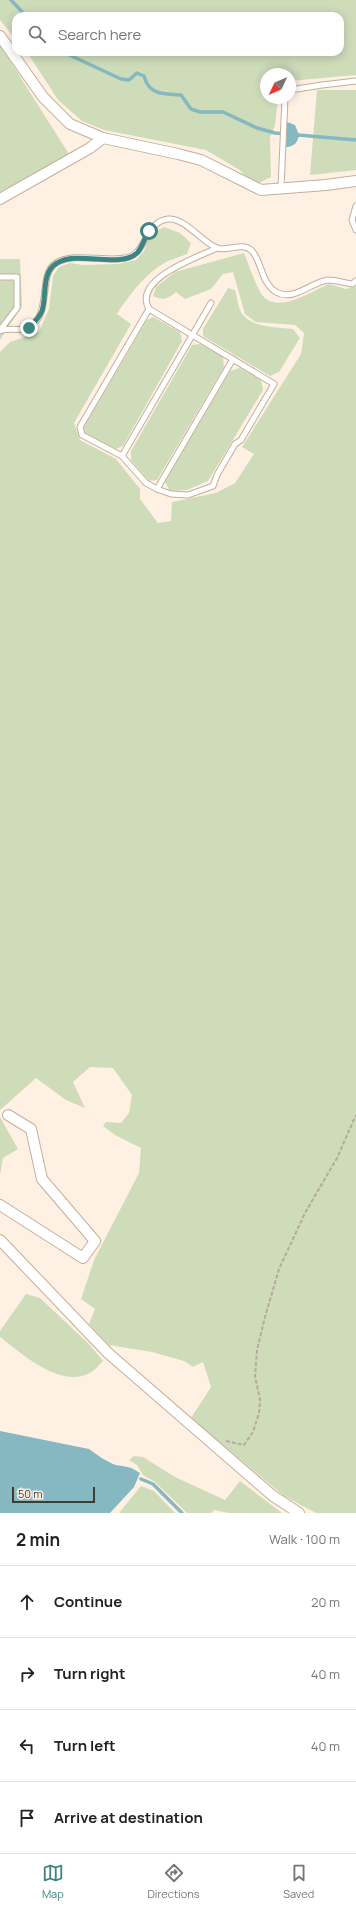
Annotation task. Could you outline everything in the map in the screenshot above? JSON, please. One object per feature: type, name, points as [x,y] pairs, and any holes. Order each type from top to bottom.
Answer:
[{"type":"street","points":[[0,36],[12,53]]},
{"type":"street","points":[[14,56],[43,97],[70,124],[104,138],[201,160],[261,190],[281,187],[326,186],[356,181]]},
{"type":"street","points":[[0,199],[90,148],[104,138]]},
{"type":"street","points":[[0,1205],[83,1258],[95,1241],[42,1179],[31,1129],[8,1115]]},
{"type":"street","points":[[0,1240],[108,1352],[273,1496],[298,1513]]},
{"type":"lane","points":[[296,89],[322,84],[356,81]]},
{"type":"lane","points":[[281,187],[285,104]]},
{"type":"lane","points":[[356,206],[352,220],[356,230]]},
{"type":"lane","points":[[0,331],[29,328],[37,320],[42,310],[48,273],[56,263],[71,258],[105,260],[127,258],[137,253],[149,231],[168,219],[179,222],[217,248]]},
{"type":"lane","points":[[150,309],[80,427],[82,435],[122,456],[146,483],[171,494],[188,495],[213,486],[220,469],[235,444],[241,440],[274,384],[150,309],[147,304],[146,296],[149,288],[169,270],[217,248],[245,247],[253,251],[267,282],[276,292],[287,295],[328,280],[352,284],[356,281]]},
{"type":"lane","points":[[0,277],[17,277],[17,308],[0,331]]},
{"type":"lane","points":[[122,456],[211,303]]},
{"type":"lane","points":[[157,489],[233,359]]},
{"type":"path","points":[[223,1440],[244,1445],[253,1432],[259,1413],[260,1400],[255,1376],[257,1350],[265,1317],[280,1269],[305,1213],[337,1158],[356,1115]]},
{"type":"green space","points":[[0,0],[356,0],[356,75],[296,80],[296,68],[260,68],[260,104],[277,104],[275,125],[270,138],[271,177],[259,183],[246,178],[241,171],[206,150],[104,130],[82,121],[58,100],[30,56],[344,56],[344,12],[12,12],[12,35],[0,20]]},
{"type":"green space","points":[[0,45],[69,154],[0,192]]},
{"type":"green space","points":[[317,90],[356,90],[356,170],[310,175]]},
{"type":"green space","points":[[164,227],[180,233],[191,243],[187,254],[166,262],[145,278],[138,285],[117,314],[131,324],[74,423],[80,440],[116,459],[140,489],[140,499],[158,523],[171,521],[172,502],[216,493],[235,483],[254,454],[242,447],[301,354],[304,333],[295,325],[256,322],[245,314],[233,272],[223,274],[211,289],[185,299],[176,292],[165,298],[157,298],[153,296],[156,287],[175,272],[244,253],[258,288],[263,296],[269,301],[277,303],[286,302],[305,296],[329,284],[346,289],[356,286],[356,1513],[316,1513],[284,1496],[191,1418],[211,1387],[203,1362],[193,1367],[184,1361],[152,1352],[109,1345],[89,1324],[95,1309],[81,1299],[94,1260],[139,1173],[141,1148],[115,1135],[103,1126],[106,1122],[121,1123],[129,1113],[132,1095],[113,1068],[90,1067],[73,1082],[85,1108],[66,1100],[36,1078],[0,1110],[0,352],[10,342],[39,332],[49,309],[53,276],[59,267],[70,263],[83,265],[118,264],[136,260],[144,251],[151,234]]},
{"type":"green space","points":[[0,259],[20,259],[22,306],[0,340]]},
{"type":"green space","points":[[228,288],[235,290],[239,307],[245,317],[264,326],[293,329],[300,338],[279,372],[270,376],[203,336],[203,329]]},
{"type":"green space","points":[[153,317],[180,332],[182,341],[123,446],[116,449],[85,433],[84,427],[147,320]]},
{"type":"green space","points":[[200,344],[223,357],[224,367],[157,480],[149,481],[131,460],[131,451],[192,345]]},
{"type":"green space","points":[[240,368],[261,380],[263,390],[208,481],[187,490],[170,491],[165,482],[230,371]]},
{"type":"green space","points":[[0,1117],[18,1149],[3,1158],[0,1175]]},
{"type":"green space","points":[[26,1294],[40,1298],[89,1344],[103,1361],[90,1373],[78,1377],[66,1376],[54,1373],[30,1360],[0,1337],[0,1331]]},
{"type":"green space","points":[[134,1456],[143,1457],[175,1477],[225,1500],[240,1481],[282,1513],[229,1513],[214,1510],[211,1513],[187,1513],[155,1482],[143,1475],[137,1465],[129,1460]]},
{"type":"green space","points":[[141,1486],[154,1491],[175,1513],[119,1513]]},
{"type":"water","points":[[287,122],[295,125],[299,135],[295,144],[286,147]]},
{"type":"water","points":[[0,1431],[89,1449],[113,1464],[129,1467],[140,1473],[134,1487],[110,1513],[0,1513]]},
{"type":"waterway","points":[[11,0],[22,12]]},
{"type":"waterway","points":[[72,56],[121,79],[129,80],[137,73],[144,76],[149,87],[153,90],[163,94],[181,95],[191,109],[200,112],[223,112],[257,128],[275,133],[356,140]]},
{"type":"waterway","points":[[141,1479],[153,1484],[182,1513]]},
{"type":"route","points":[[29,328],[37,320],[42,310],[48,273],[56,263],[71,258],[105,260],[127,258],[137,253],[149,231]]}]
